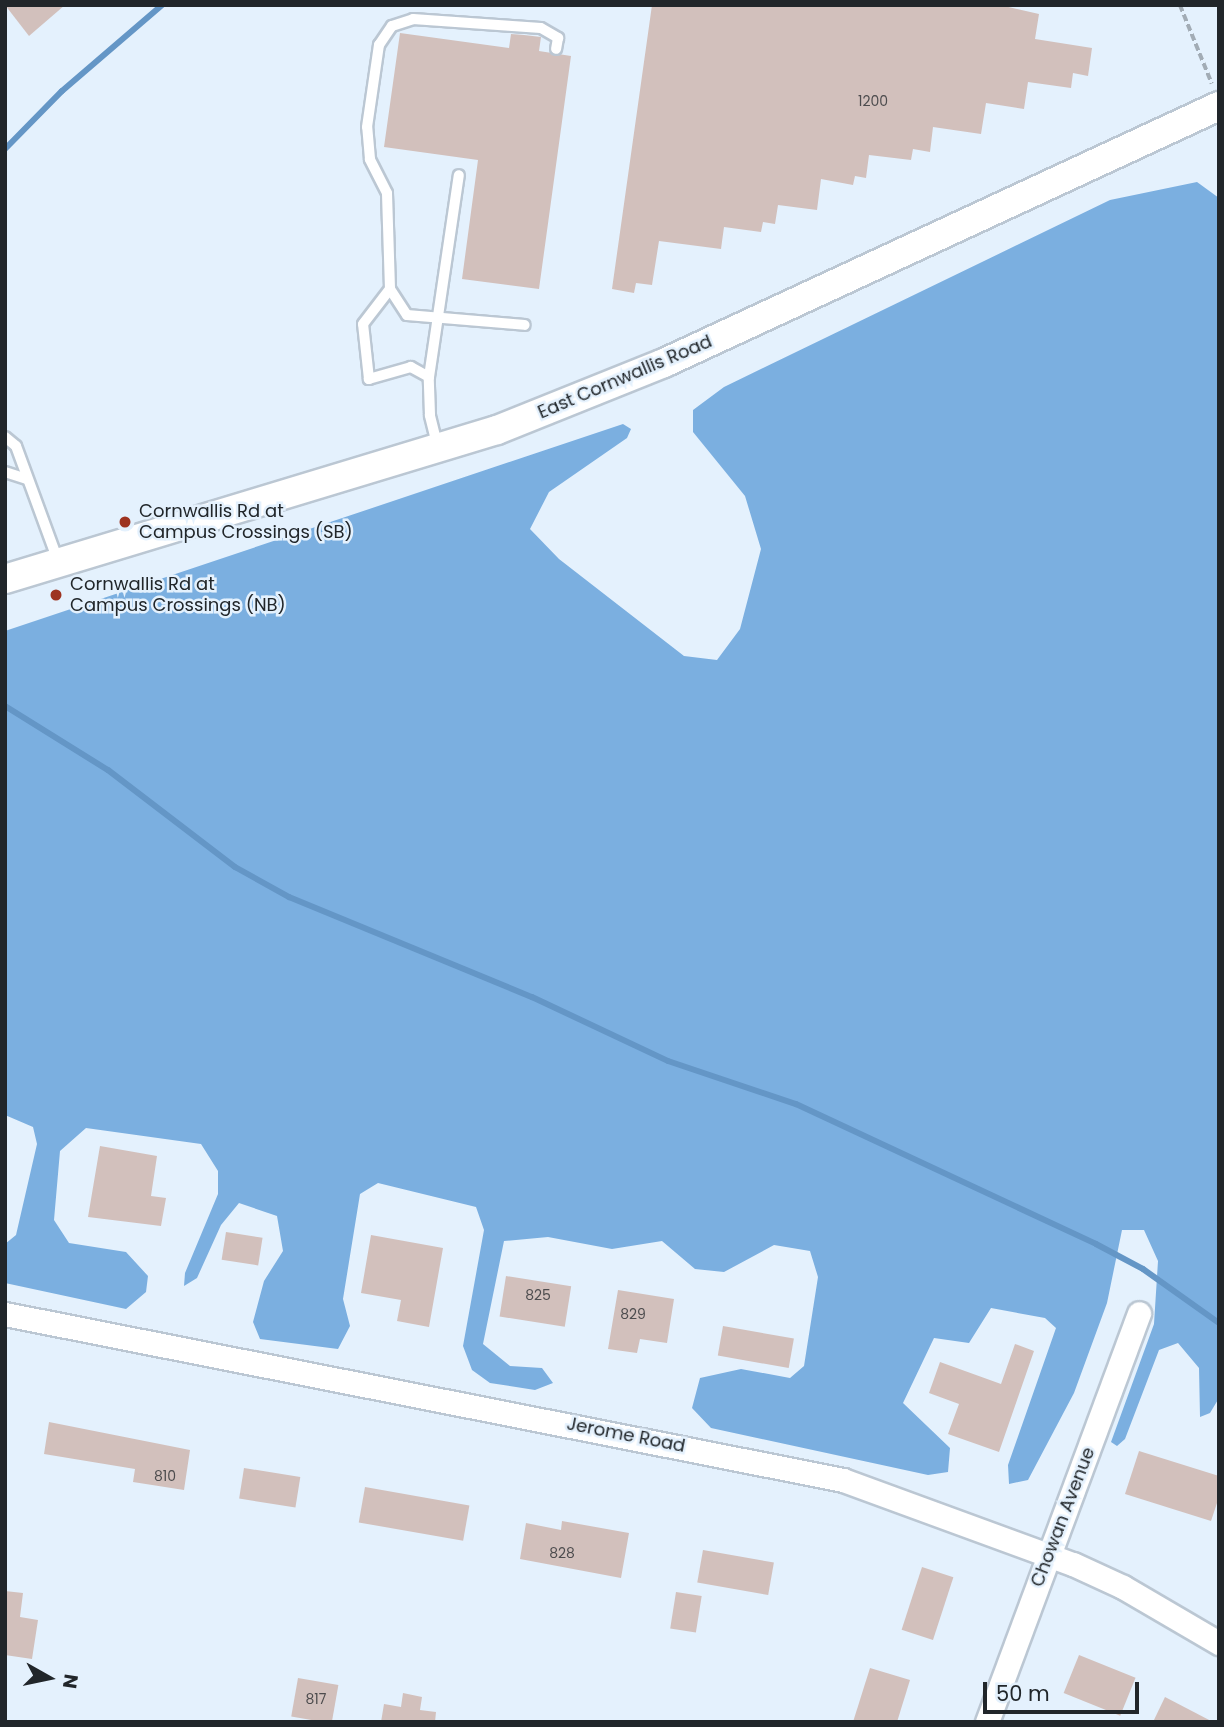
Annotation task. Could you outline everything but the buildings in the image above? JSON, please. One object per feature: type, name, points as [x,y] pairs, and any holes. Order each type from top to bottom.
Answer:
[{"type":"street","name":"East Cornwallis Road","points":[[5,579],[497,430],[664,363],[1215,94]]},
{"type":"street","name":"Chowan Avenue","points":[[987,1722],[1139,1313]]},
{"type":"street","name":"Jerome Road","points":[[5,1314],[801,1469],[881,1493],[1048,1555],[1123,1587],[1219,1643]]},
{"type":"lane","points":[[525,325],[438,314],[407,315],[390,289],[387,193],[370,159],[367,127],[379,45],[392,26],[413,19],[541,28],[558,38],[556,49]]},
{"type":"lane","points":[[438,449],[429,415],[429,377],[458,174]]},
{"type":"lane","points":[[390,289],[363,324],[369,379],[411,366],[429,377]]},
{"type":"lane","points":[[5,437],[16,446],[59,563]]},
{"type":"lane","points":[[5,471],[26,479]]},
{"type":"path","points":[[1180,5],[1215,94]]},
{"type":"shaded area","points":[[1197,182],[1219,198],[1219,1398],[1210,1413],[1200,1417],[1199,1368],[1178,1343],[1159,1350],[1125,1439],[1117,1446],[1111,1442],[1154,1324],[1158,1261],[1144,1230],[1122,1230],[1107,1303],[1074,1393],[1028,1480],[1009,1484],[1008,1465],[1056,1328],[1045,1318],[991,1308],[969,1343],[934,1338],[903,1403],[950,1448],[948,1472],[928,1475],[711,1428],[692,1408],[700,1378],[741,1369],[790,1378],[804,1366],[818,1277],[810,1251],[774,1245],[724,1272],[695,1269],[662,1241],[612,1249],[548,1237],[504,1241],[483,1344],[510,1366],[542,1368],[553,1383],[535,1390],[490,1383],[472,1370],[463,1346],[484,1230],[476,1207],[378,1183],[360,1194],[343,1299],[350,1326],[338,1349],[260,1339],[253,1322],[264,1281],[283,1251],[277,1216],[239,1203],[221,1225],[197,1278],[184,1286],[185,1273],[218,1194],[218,1171],[201,1144],[86,1128],[60,1151],[54,1220],[69,1243],[126,1252],[148,1276],[146,1292],[126,1309],[5,1283],[5,1244],[16,1235],[37,1144],[33,1127],[5,1115],[5,631],[623,424],[631,429],[627,438],[549,492],[530,529],[559,559],[684,656],[717,660],[740,629],[761,549],[745,496],[693,432],[693,410],[724,387],[1110,200]]},
{"type":"waterway","points":[[5,149],[62,91],[162,5]]},
{"type":"waterway","points":[[5,706],[108,770],[235,867],[289,897],[532,997],[668,1061],[796,1104],[1096,1244],[1143,1269],[1219,1323]]},
{"type":"place","name":"Cornwallis Rd at Campus Crossings (SB)","points":[[125,522]]},
{"type":"place","name":"Cornwallis Rd at Campus Crossings (NB)","points":[[56,595]]}]
